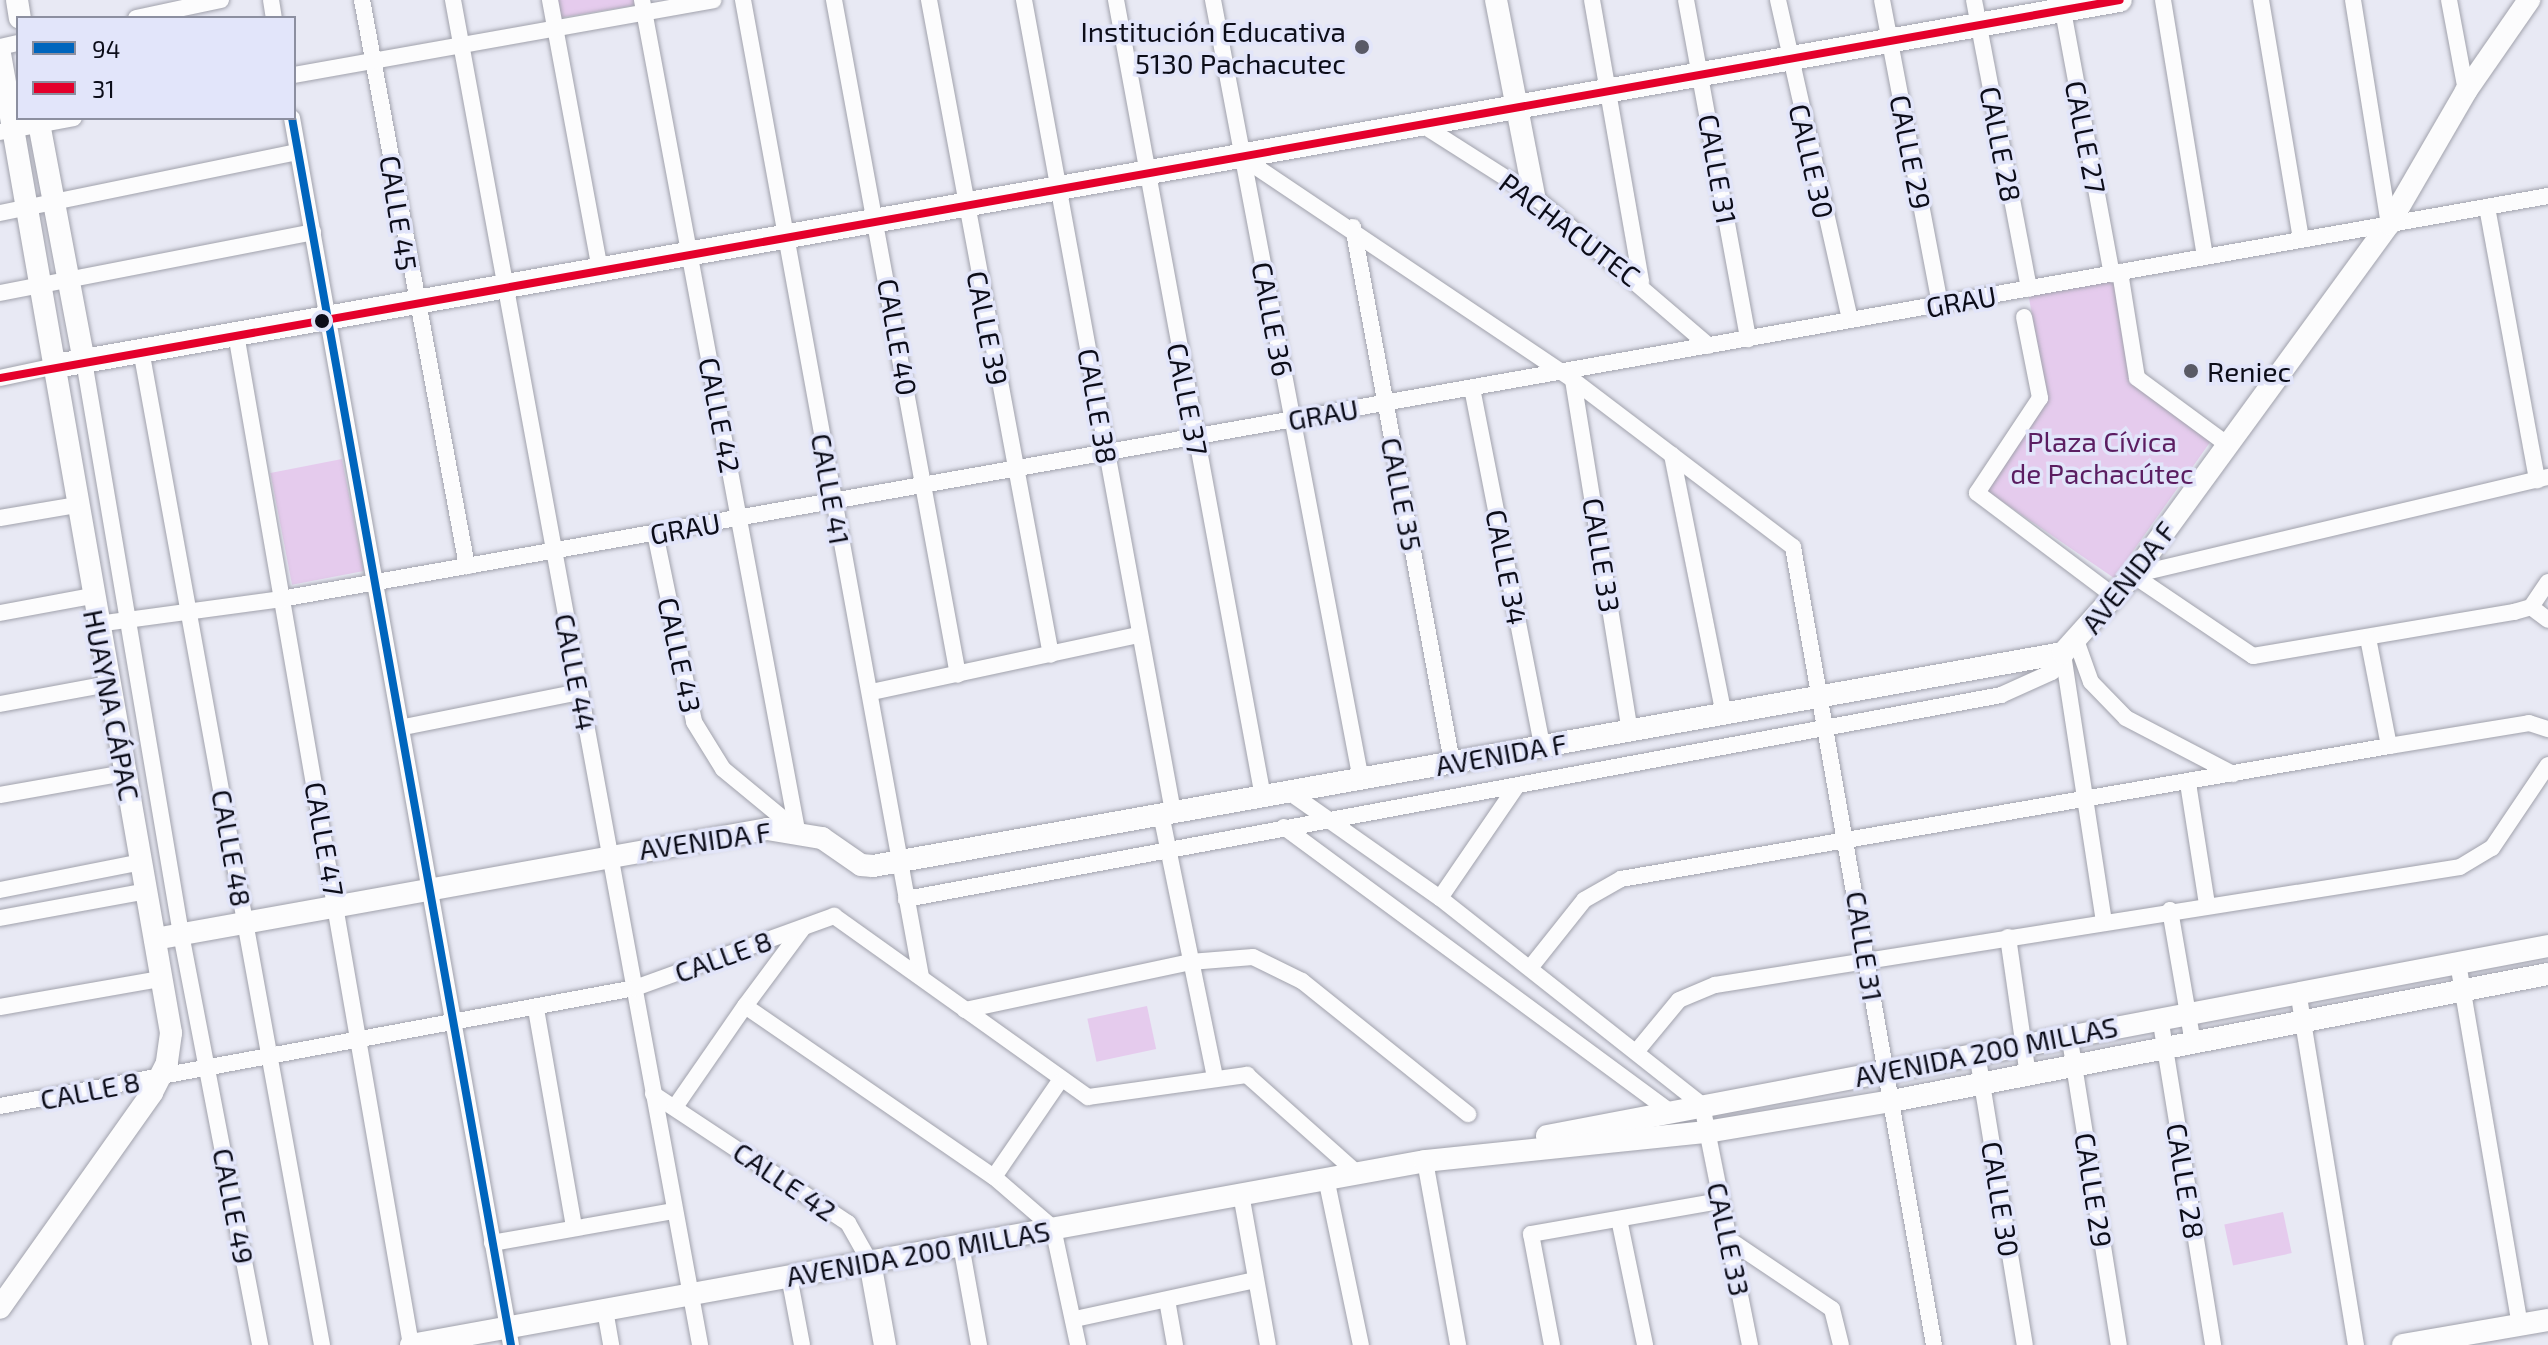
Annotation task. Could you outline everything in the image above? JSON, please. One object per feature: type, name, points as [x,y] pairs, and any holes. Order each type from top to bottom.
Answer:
[{"type":"main road","points":[[1496,0],[1534,196]]},
{"type":"main road","points":[[56,366],[689,251],[1890,41],[2062,5],[2120,0]]},
{"type":"main road","name":"AVENIDA F","points":[[155,939],[612,854],[767,829],[797,830],[822,838],[861,865],[898,860],[1724,715],[2070,648],[2133,575],[2389,224],[2466,91],[2529,0]]},
{"type":"main road","name":"HUAYNA CÁPAC","points":[[0,54],[7,131],[29,207],[76,505],[171,1033],[161,1076],[0,1308]]},
{"type":"main road","name":"HUAYNA CÁPAC","points":[[39,121],[84,361]]},
{"type":"main road","name":"AVENIDA 200 MILLAS","points":[[411,1345],[510,1336],[605,1310],[1425,1161],[2187,1011],[2548,946]]},
{"type":"main road","name":"AVENIDA 200 MILLAS","points":[[1425,1161],[1706,1132],[2028,1076],[2548,974]]},
{"type":"main road","name":"CALLE 42","points":[[870,1262],[885,1345]]},
{"type":"main road","points":[[2403,1345],[2548,1320]]},
{"type":"street","points":[[145,16],[221,0]]},
{"type":"street","name":"CALLE 45","points":[[362,0],[414,302],[467,566]]},
{"type":"street","name":"CALLE 44","points":[[453,0],[700,1345]]},
{"type":"street","points":[[550,0],[600,269]]},
{"type":"street","points":[[296,75],[555,28],[643,6],[713,0]]},
{"type":"street","name":"CALLE 41","points":[[743,0],[832,501],[872,692],[898,860],[921,977]]},
{"type":"street","name":"CALLE 40","points":[[834,0],[877,220],[958,675]]},
{"type":"street","name":"CALLE 39","points":[[929,0],[963,205],[1051,655]]},
{"type":"street","name":"CALLE 38","points":[[1024,0],[1139,635],[1167,813],[1167,849],[1215,1078]]},
{"type":"street","name":"CALLE 37","points":[[1116,0],[1263,797]]},
{"type":"street","name":"CALLE 36","points":[[1213,0],[1240,156],[1361,780]]},
{"type":"street","points":[[1592,0],[1641,282]]},
{"type":"street","name":"CALLE 31","points":[[1686,0],[1748,339]]},
{"type":"street","name":"CALLE 30","points":[[1778,0],[1788,59],[1850,320]]},
{"type":"street","name":"CALLE 29","points":[[1882,0],[1940,304]]},
{"type":"street","name":"CALLE 28","points":[[1974,0],[2029,289]]},
{"type":"street","points":[[2163,0],[2205,257]]},
{"type":"street","points":[[2261,0],[2301,240]]},
{"type":"street","points":[[2353,0],[2389,224]]},
{"type":"street","points":[[2449,0],[2466,91]]},
{"type":"street","name":"CALLE 27","points":[[2062,5],[2137,378],[2228,445]]},
{"type":"street","name":"CALLE 42","points":[[643,6],[797,830]]},
{"type":"street","points":[[292,120],[375,583],[404,727],[453,1023],[510,1336]]},
{"type":"street","points":[[7,131],[39,121]]},
{"type":"street","name":"PACHACUTEC","points":[[1421,124],[1534,196],[1641,282],[1709,346]]},
{"type":"street","points":[[0,213],[298,152]]},
{"type":"street","points":[[1240,156],[1353,227],[1566,376],[1672,455],[1724,715]]},
{"type":"street","name":"GRAU","points":[[97,624],[281,599],[923,483],[1472,388],[1566,376],[1850,320],[2548,196]]},
{"type":"street","points":[[2133,575],[2542,478],[2487,207]]},
{"type":"street","name":"CALLE 35","points":[[1353,227],[1452,762]]},
{"type":"street","points":[[0,293],[313,232]]},
{"type":"street","points":[[2024,317],[2040,398],[1977,493],[2115,597]]},
{"type":"street","name":"CALLE 47","points":[[236,334],[362,1039],[411,1345]]},
{"type":"street","name":"CALLE 48","points":[[141,350],[272,1056],[322,1345]]},
{"type":"street","name":"HUAYNA CÁPAC","points":[[84,361],[181,934],[208,1068]]},
{"type":"street","points":[[0,378],[56,366]]},
{"type":"street","name":"CALLE 33","points":[[1566,376],[1630,730]]},
{"type":"street","name":"CALLE 34","points":[[1472,388],[1542,746]]},
{"type":"street","name":"CALLE 31","points":[[1672,455],[1793,547],[1849,840],[1866,961],[1934,1345]]},
{"type":"street","points":[[0,518],[76,505]]},
{"type":"street","name":"CALLE 43","points":[[655,533],[694,722],[723,769],[797,830]]},
{"type":"street","points":[[2133,575],[2245,655],[2368,638],[2531,607],[2548,582]]},
{"type":"street","points":[[0,613],[92,596]]},
{"type":"street","points":[[2531,607],[2548,620]]},
{"type":"street","points":[[872,692],[1139,635]]},
{"type":"street","points":[[2368,638],[2389,746]]},
{"type":"street","points":[[906,899],[1828,729],[2029,687],[2052,672],[2070,648]]},
{"type":"street","points":[[2070,648],[2091,682],[2126,718],[2233,774]]},
{"type":"street","points":[[2070,648],[2082,799],[2104,921]]},
{"type":"street","points":[[0,704],[109,684]]},
{"type":"street","points":[[404,727],[579,692]]},
{"type":"street","points":[[1530,968],[1584,900],[1621,879],[2529,723],[2548,729]]},
{"type":"street","points":[[1636,1052],[1693,991],[2207,904],[2460,867],[2492,848],[2548,765]]},
{"type":"street","points":[[0,795],[125,773]]},
{"type":"street","points":[[2188,783],[2207,904]]},
{"type":"street","points":[[1440,898],[1516,787]]},
{"type":"street","points":[[1289,792],[1440,898],[1702,1105]]},
{"type":"street","points":[[1284,827],[1669,1111]]},
{"type":"street","points":[[0,890],[142,862]]},
{"type":"street","points":[[0,918],[147,891]]},
{"type":"street","points":[[2170,910],[2193,1043]]},
{"type":"street","name":"CALLE 8","points":[[0,1106],[536,1009],[635,988],[834,916],[921,977],[1059,1082],[1104,1098],[1247,1075],[1357,1173]]},
{"type":"street","points":[[675,1107],[803,928]]},
{"type":"street","points":[[2008,937],[2028,1076]]},
{"type":"street","points":[[965,1010],[1190,962],[1253,957],[1283,969],[1468,1114]]},
{"type":"street","points":[[2458,963],[2520,1324]]},
{"type":"street","points":[[0,1007],[161,979]]},
{"type":"street","points":[[2298,991],[2356,1345]]},
{"type":"street","points":[[745,1006],[994,1177],[1053,1228],[1075,1319],[1078,1345]]},
{"type":"street","points":[[536,1009],[574,1227]]},
{"type":"street","name":"CALLE 28","points":[[2160,1017],[2213,1345]]},
{"type":"street","name":"CALLE 29","points":[[2069,1034],[2119,1345]]},
{"type":"street","name":"CALLE 30","points":[[1977,1053],[2025,1345]]},
{"type":"street","name":"CALLE 49","points":[[208,1068],[260,1345]]},
{"type":"street","points":[[994,1177],[1059,1082]]},
{"type":"street","name":"CALLE 42","points":[[653,1094],[848,1223],[870,1262]]},
{"type":"street","name":"CALLE 33","points":[[1702,1105],[1750,1345]]},
{"type":"street","points":[[1425,1161],[1458,1345]]},
{"type":"street","points":[[1326,1178],[1361,1345]]},
{"type":"street","points":[[1241,1194],[1268,1345]]},
{"type":"street","points":[[1552,1345],[1531,1234],[1721,1201]]},
{"type":"street","points":[[492,1243],[674,1211]]},
{"type":"street","points":[[1619,1219],[1645,1345]]},
{"type":"street","points":[[1731,1241],[1832,1309],[1841,1345]]},
{"type":"street","points":[[961,1245],[979,1345]]},
{"type":"street","points":[[789,1276],[802,1345]]},
{"type":"street","points":[[1075,1319],[1256,1280]]},
{"type":"street","points":[[1167,1300],[1175,1345]]},
{"type":"street","points":[[605,1310],[611,1345]]},
{"type":"green space","points":[[556,0],[635,0],[636,5],[559,18]]},
{"type":"green space","name":"Plaza Cívica de Pachacútec","points":[[2115,278],[2134,382],[2213,438],[2114,578],[1984,489],[2047,395],[2028,293]]},
{"type":"green space","points":[[342,459],[364,571],[292,585],[270,473]]},
{"type":"green space","points":[[1147,1006],[1156,1049],[1096,1062],[1087,1019]]},
{"type":"green space","points":[[2283,1212],[2292,1253],[2233,1266],[2224,1224]]},
{"type":"transit line","name":"31","points":[[0,378],[2120,0]]},
{"type":"transit line","name":"94","points":[[292,120],[511,1345]]},
{"type":"place","name":"Institución Educativa 5130 Pachacutec","points":[[1362,47]]},
{"type":"place","name":"Reniec","points":[[2191,371]]}]
